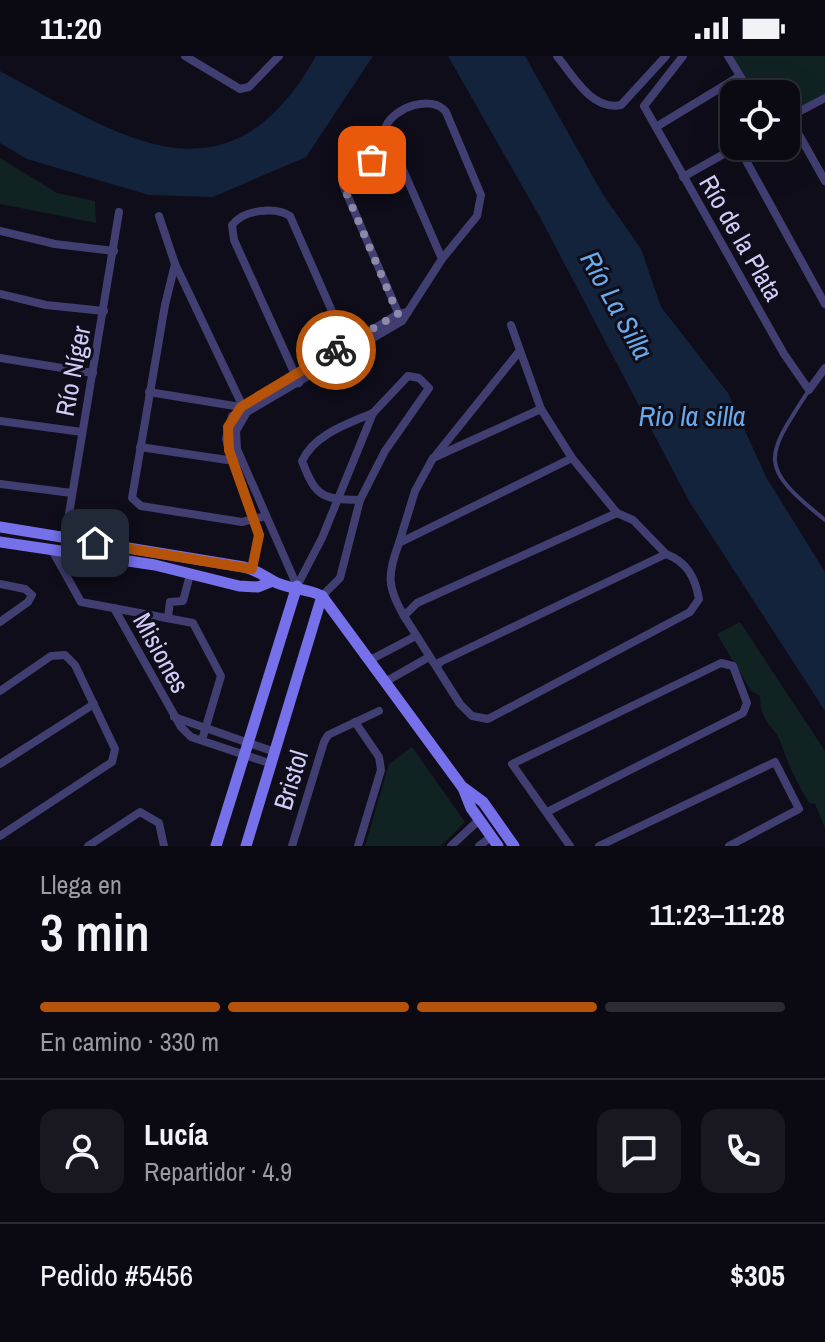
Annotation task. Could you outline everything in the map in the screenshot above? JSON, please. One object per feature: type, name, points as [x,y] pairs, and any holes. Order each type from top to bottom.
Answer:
[{"type":"street","points":[[185,56],[233,86],[249,87],[279,56]]},
{"type":"street","points":[[557,56],[596,102],[621,105],[663,57]]},
{"type":"street","name":"Río de la Plata","points":[[683,56],[643,103],[784,354],[809,390]]},
{"type":"street","points":[[728,56],[742,80]]},
{"type":"street","points":[[656,127],[740,76]]},
{"type":"street","points":[[800,111],[825,98]]},
{"type":"street","points":[[252,569],[259,544],[256,520],[226,439],[228,427],[244,410],[403,316],[442,259],[477,216],[481,195],[441,106],[427,101],[394,115],[386,126],[393,150],[442,259]]},
{"type":"street","points":[[800,140],[825,181]]},
{"type":"street","points":[[393,150],[350,170],[344,176],[343,185],[403,316]]},
{"type":"street","points":[[683,177],[720,156]]},
{"type":"street","points":[[746,160],[825,304]]},
{"type":"street","points":[[296,379],[232,234],[233,222],[240,217],[270,210],[290,216],[348,348]]},
{"type":"street","name":"Río Níger","points":[[65,538],[119,212]]},
{"type":"street","points":[[159,216],[175,264],[244,410],[236,431],[243,461],[297,586]]},
{"type":"street","points":[[0,231],[55,244],[114,251]]},
{"type":"street","points":[[175,264],[132,494],[138,505],[242,522],[266,516]]},
{"type":"street","points":[[0,294],[46,305],[104,311]]},
{"type":"street","points":[[511,325],[518,353],[535,385],[541,409],[572,458],[617,513],[633,520],[666,554],[681,560],[696,581],[699,599],[690,612],[488,719],[472,716],[460,704],[414,637],[391,593],[390,575],[415,491],[433,458],[518,353]]},
{"type":"street","points":[[0,358],[93,373]]},
{"type":"street","points":[[809,390],[825,368]]},
{"type":"street","points":[[216,846],[297,586],[322,538],[373,413],[408,376],[419,378],[429,388],[385,451],[360,500],[340,578],[322,596],[246,846]]},
{"type":"street","points":[[149,392],[244,410]]},
{"type":"street","points":[[433,458],[541,409]]},
{"type":"street","points":[[360,500],[337,500],[322,496],[302,461],[308,449],[335,429],[373,413]]},
{"type":"street","points":[[0,421],[82,432]]},
{"type":"street","points":[[140,447],[243,461]]},
{"type":"street","points":[[399,543],[572,458]]},
{"type":"street","points":[[0,484],[72,493]]},
{"type":"street","points":[[404,616],[417,603],[617,513]]},
{"type":"street","points":[[0,527],[252,569],[273,581],[322,596],[463,788],[494,842],[479,846]]},
{"type":"street","points":[[0,542],[155,565],[249,587],[273,581]]},
{"type":"street","points":[[52,550],[77,600],[193,623],[221,676],[202,740]]},
{"type":"street","points":[[437,667],[666,554]]},
{"type":"street","points":[[168,617],[170,602],[183,601],[186,597],[190,575]]},
{"type":"street","points":[[0,584],[25,589],[32,595],[28,602],[0,622]]},
{"type":"street","name":"Misiones","points":[[114,608],[173,716],[191,737],[273,758]]},
{"type":"street","points":[[370,660],[414,637]]},
{"type":"street","points":[[0,691],[51,656],[65,655],[75,665],[115,749],[112,762],[0,836]]},
{"type":"street","points":[[385,682],[429,657]]},
{"type":"street","points":[[547,812],[746,708],[733,666],[721,663],[512,764],[570,846]]},
{"type":"street","points":[[0,764],[94,704]]},
{"type":"street","name":"Bristol","points":[[292,846],[328,735],[379,711]]},
{"type":"street","name":"Misiones","points":[[173,716],[246,750]]},
{"type":"street","points":[[355,722],[379,757],[381,770],[358,846]]},
{"type":"street","points":[[599,846],[775,762],[799,809],[729,846]]},
{"type":"street","points":[[463,788],[483,802],[514,846]]},
{"type":"street","points":[[88,846],[140,812],[159,823],[164,846]]},
{"type":"street","points":[[451,846],[479,820]]},
{"type":"lane","points":[[809,390],[775,447],[774,466],[794,495],[825,520]]},
{"type":"shaded area","points":[[728,56],[825,56],[825,98],[800,111],[800,80],[743,80]]},
{"type":"shaded area","points":[[0,158],[57,193],[95,201],[96,223],[0,204]]},
{"type":"shaded area","points":[[740,622],[825,751],[825,828],[815,804],[809,803],[779,739],[763,714],[760,696],[751,691],[717,634]]},
{"type":"shaded area","points":[[412,747],[465,822],[441,846],[365,846],[389,764]]},
{"type":"water","points":[[316,56],[373,56],[306,157],[213,197],[149,195],[27,159],[0,143],[0,71],[88,118],[130,136],[170,147],[209,147],[246,134],[282,105]]},
{"type":"water","name":"Rio la silla","points":[[448,56],[525,56],[602,193],[641,249],[661,307],[728,393],[766,477],[825,572],[825,711],[689,501],[541,219]]},
{"type":"way so far","points":[[336,350],[398,314],[343,185],[344,176],[350,170],[372,160]]},
{"type":"route","points":[[95,543],[252,569],[258,552],[259,535],[226,439],[232,416],[241,407],[336,350]]},
{"type":"water label","name":"Río La Silla","points":[[617,305]]}]
